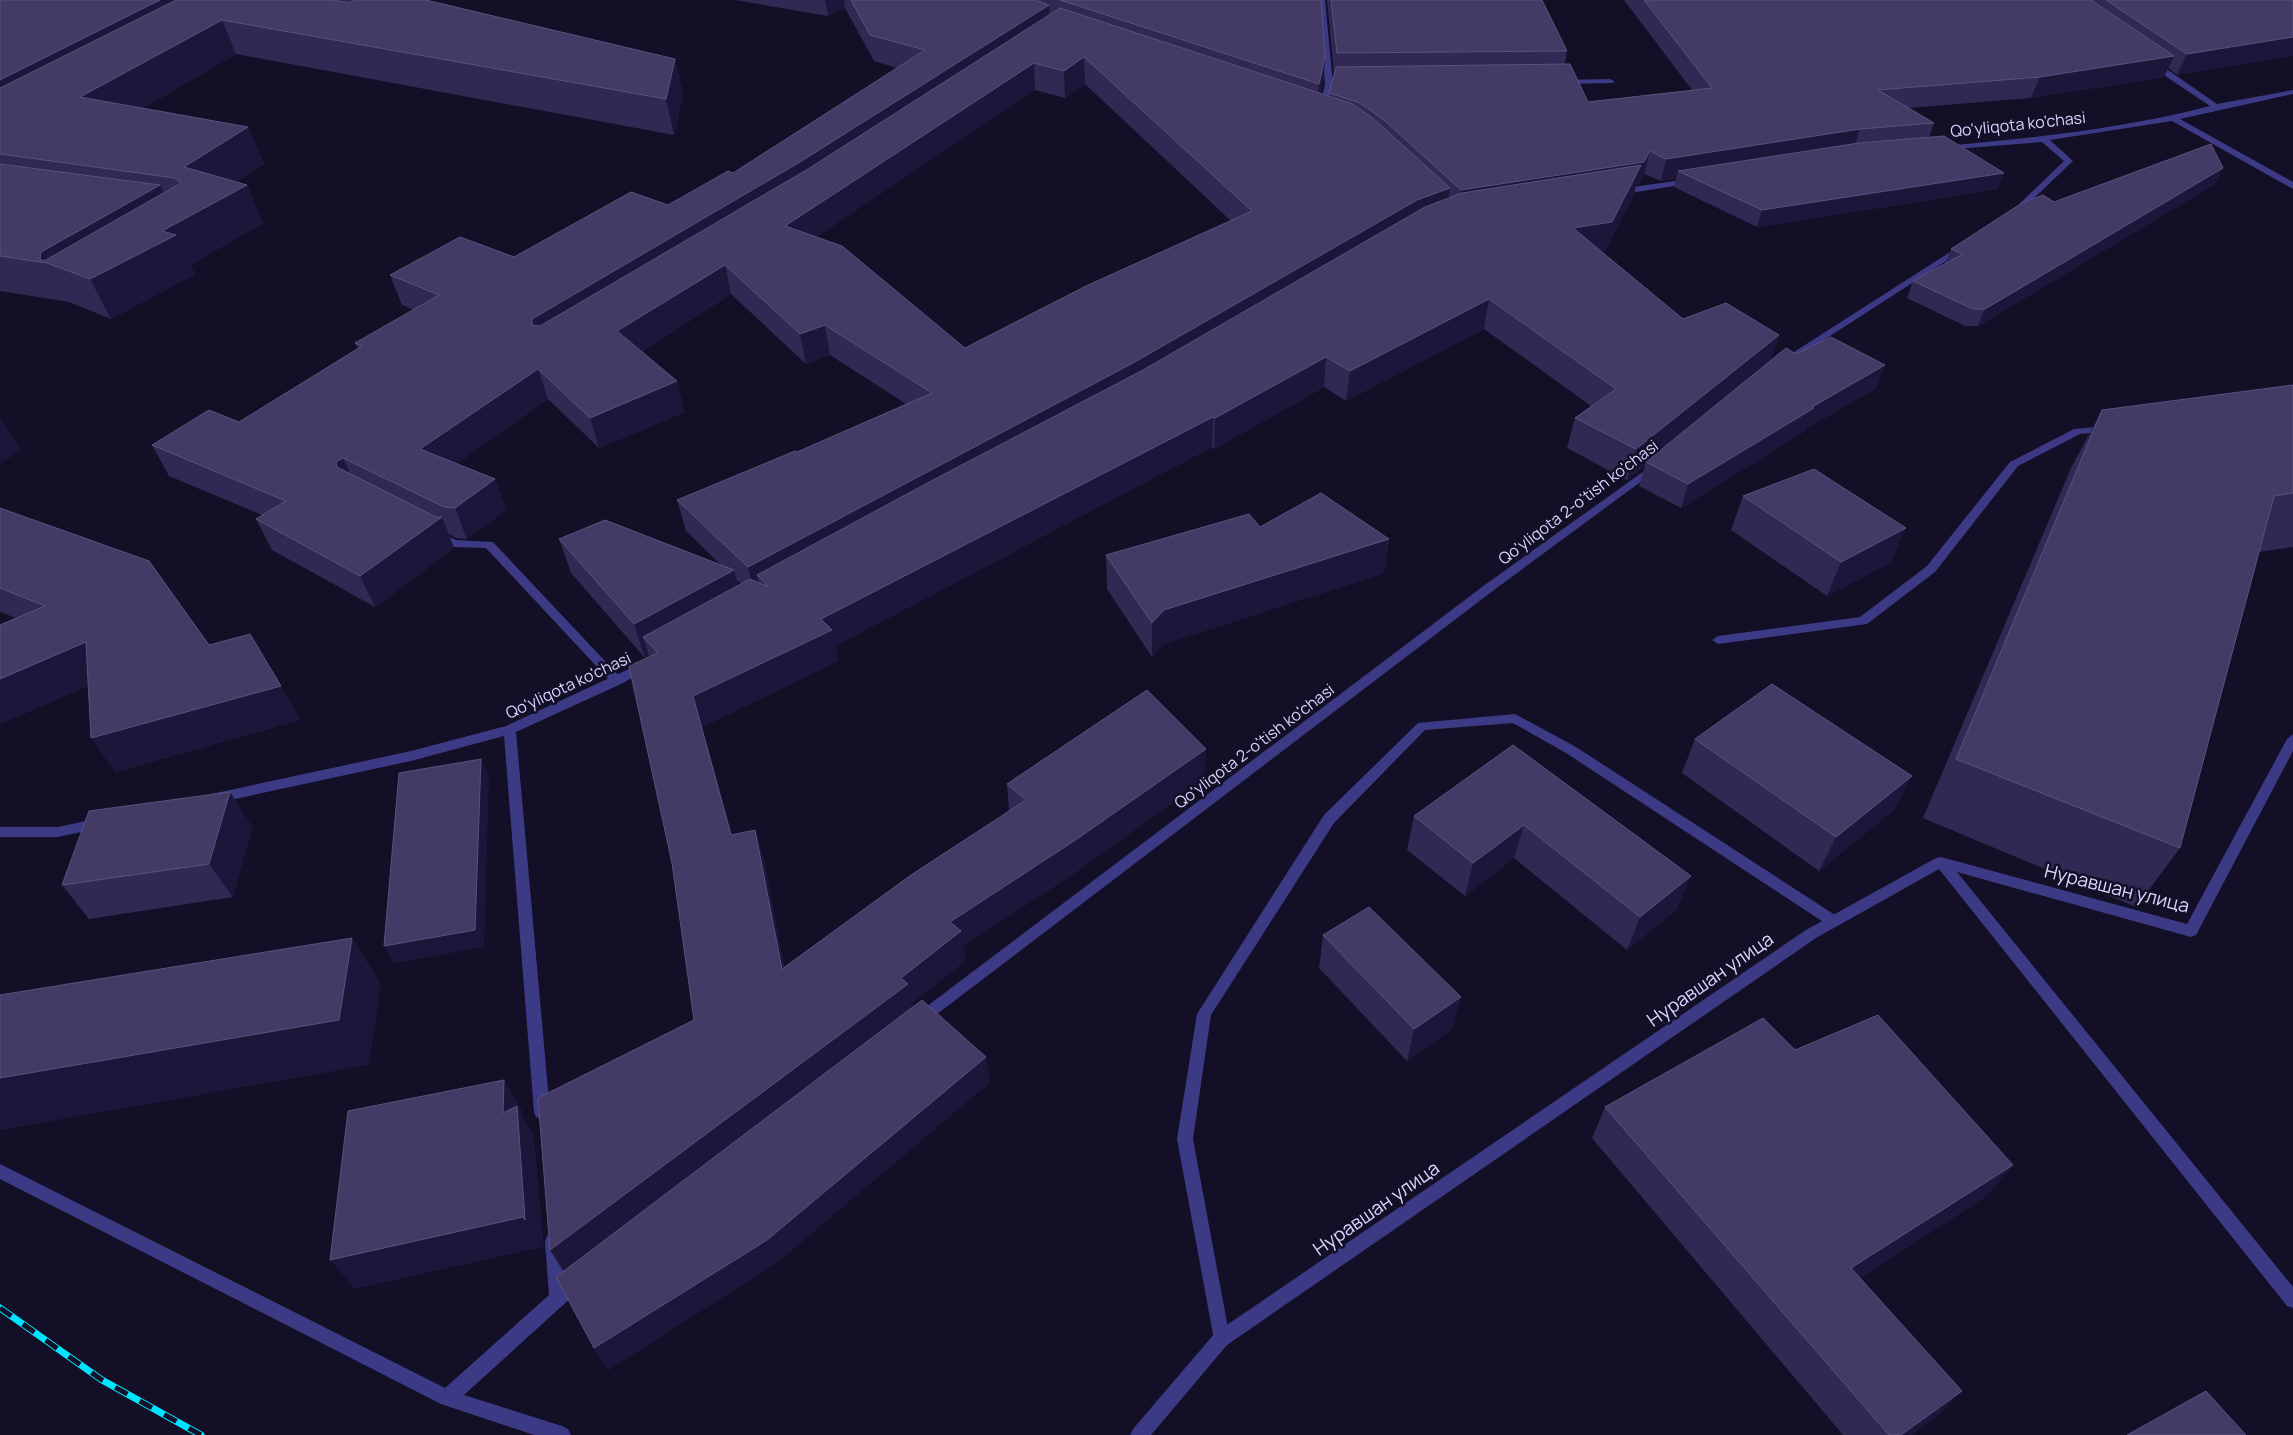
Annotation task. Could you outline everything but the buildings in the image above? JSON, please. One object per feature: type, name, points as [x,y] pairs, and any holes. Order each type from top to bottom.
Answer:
[{"type":"street","points":[[1322,0],[1330,84],[1322,115]]},
{"type":"street","points":[[2145,59],[2216,107]]},
{"type":"street","points":[[1552,82],[1610,82]]},
{"type":"street","points":[[1330,84],[1339,84]]},
{"type":"street","name":"Qo'yliqota ko'chasi","points":[[1929,149],[2044,139],[2172,118],[2216,107],[2293,92]]},
{"type":"street","points":[[1312,112],[1330,118]]},
{"type":"street","points":[[2172,118],[2261,166],[2293,186]]},
{"type":"street","points":[[2006,219],[2069,161],[2044,139]]},
{"type":"street","points":[[1610,193],[1698,180]]},
{"type":"street","points":[[1768,372],[1975,240]]},
{"type":"street","points":[[1718,640],[1863,621],[1931,569],[2014,464],[2078,431],[2116,429]]},
{"type":"street","name":"Qo'yliqota 2-o'tish ko'chasi","points":[[909,1028],[1660,461]]},
{"type":"street","points":[[427,530],[454,543],[489,545],[617,681]]},
{"type":"street","name":"Qo'yliqota ko'chasi","points":[[201,802],[411,756],[510,730],[617,681],[652,662]]},
{"type":"street","points":[[1221,1340],[1185,1139],[1204,1014],[1329,819],[1422,726],[1515,718],[1571,750],[1833,921]]},
{"type":"street","points":[[510,730],[544,1127]]},
{"type":"street","name":"Нуравшан улица","points":[[1140,1435],[1221,1340],[1802,939],[1941,862],[2191,931],[2293,739]]},
{"type":"street","points":[[0,832],[58,832],[115,820]]},
{"type":"street","points":[[1941,862],[2293,1300]]},
{"type":"street","points":[[0,1171],[447,1398],[562,1435]]},
{"type":"street","points":[[552,1227],[558,1296]]},
{"type":"street","points":[[447,1398],[558,1296],[588,1273]]},
{"type":"railway","points":[[0,1308],[102,1380],[201,1435]]}]
